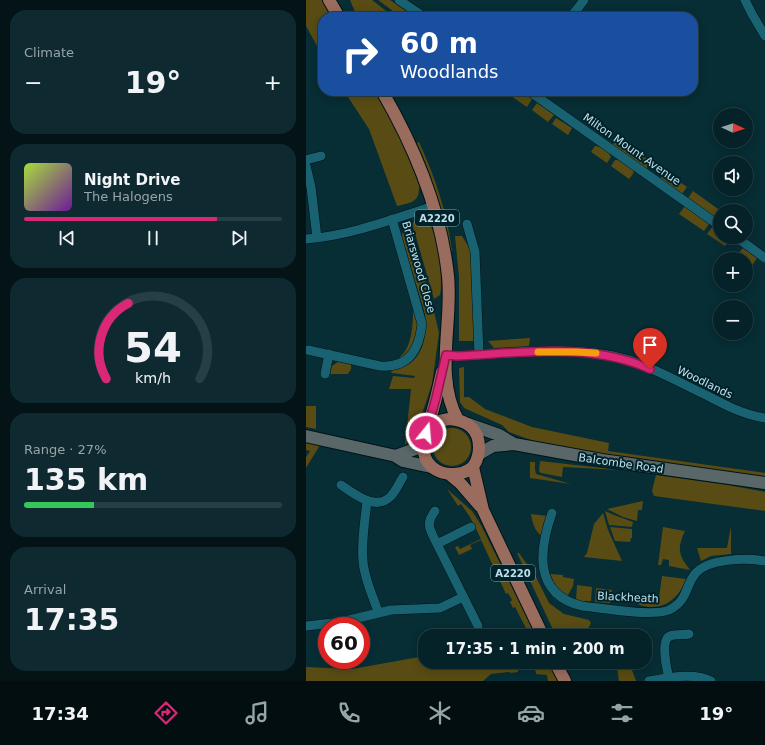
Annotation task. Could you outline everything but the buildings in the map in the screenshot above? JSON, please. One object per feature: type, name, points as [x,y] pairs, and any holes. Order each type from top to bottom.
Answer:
[{"type":"main road","points":[[329,0],[336,12]]},
{"type":"main road","name":"A2220","points":[[385,96],[415,153],[434,206],[448,276],[446,355],[448,393],[453,411],[463,422]]},
{"type":"main road","points":[[431,467],[427,460],[424,439],[436,398],[446,355]]},
{"type":"main road","points":[[426,433],[431,426],[440,421],[449,419],[463,422],[499,435],[514,444]]},
{"type":"main road","points":[[306,436],[395,456],[403,461],[431,467],[449,474],[457,474],[466,472],[473,467],[479,454],[478,437],[473,428],[463,422]]},
{"type":"main road","name":"Balcombe Road","points":[[479,454],[492,446],[514,444],[602,460],[765,483]]},
{"type":"main road","points":[[395,456],[424,446]]},
{"type":"main road","name":"A2220","points":[[473,467],[483,510],[540,629]]},
{"type":"main road","points":[[449,474],[461,484],[483,510]]},
{"type":"main road","points":[[559,669],[565,681]]},
{"type":"street","points":[[399,0],[417,12]]},
{"type":"street","points":[[576,12],[584,0]]},
{"type":"street","points":[[745,0],[765,36]]},
{"type":"street","name":"Milton Mount Avenue","points":[[536,96],[713,221]]},
{"type":"street","points":[[306,160],[321,156]]},
{"type":"street","points":[[306,166],[311,187],[317,238]]},
{"type":"street","points":[[306,239],[348,232],[434,206]]},
{"type":"street","name":"Briarswood Close","points":[[308,350],[380,366],[389,366],[405,361],[412,356],[419,341],[422,324],[392,219]]},
{"type":"street","points":[[467,224],[475,252],[479,355]]},
{"type":"street","points":[[746,244],[765,258]]},
{"type":"street","name":"Woodlands","points":[[446,355],[577,352],[618,357],[650,369],[741,412],[765,418]]},
{"type":"street","points":[[325,374],[329,354]]},
{"type":"street","points":[[341,485],[367,502],[379,502],[386,500],[391,495],[403,477]]},
{"type":"street","points":[[367,502],[362,561],[378,612]]},
{"type":"street","points":[[435,510],[430,519],[429,526],[478,626]]},
{"type":"street","name":"Blackheath","points":[[552,513],[544,544],[542,563],[547,582],[553,591],[572,604],[646,612],[668,610],[679,603],[696,573],[710,564],[745,560],[765,561]]},
{"type":"street","points":[[437,544],[471,527]]},
{"type":"street","points":[[306,626],[341,622],[378,612],[398,609],[440,608],[463,597]]},
{"type":"street","points":[[668,678],[665,648],[668,638],[671,636],[689,634]]},
{"type":"street","points":[[649,681],[668,678],[698,677],[703,677],[711,681]]},
{"type":"shaded area","points":[[306,0],[323,0],[330,12],[318,12],[318,48],[306,26]]},
{"type":"shaded area","points":[[350,0],[372,0],[388,12],[355,12]]},
{"type":"shaded area","points":[[378,0],[390,0],[408,12],[394,12]]},
{"type":"shaded area","points":[[347,96],[379,96],[393,120],[419,184],[417,198],[411,202],[397,206],[369,129]]},
{"type":"shaded area","points":[[511,96],[528,96],[532,99],[527,107]]},
{"type":"shaded area","points":[[537,103],[554,115],[548,122],[532,110]]},
{"type":"shaded area","points":[[556,118],[572,128],[568,135],[552,124]]},
{"type":"shaded area","points":[[616,138],[652,162],[646,169],[613,146]]},
{"type":"shaded area","points":[[419,142],[440,195],[452,251],[450,251],[441,209],[433,183],[417,143]]},
{"type":"shaded area","points":[[595,146],[607,151],[610,155],[611,157],[607,163],[591,152]]},
{"type":"shaded area","points":[[615,160],[618,160],[634,170],[629,179],[611,166]]},
{"type":"shaded area","points":[[664,171],[687,187],[682,194],[660,180]]},
{"type":"shaded area","points":[[693,191],[713,205],[713,216],[688,198]]},
{"type":"shaded area","points":[[685,206],[709,224],[704,231],[679,214]]},
{"type":"shaded area","points":[[420,221],[431,227],[434,232],[438,249],[441,270],[441,289],[440,295],[434,299],[412,223]]},
{"type":"shaded area","points":[[409,225],[439,333],[432,384],[417,429],[405,445],[411,389],[389,389],[393,376],[414,378],[415,376],[392,373],[391,371],[409,364],[419,354],[424,341],[426,327],[425,314],[402,237],[403,230]]},
{"type":"shaded area","points":[[713,226],[713,238],[707,234]]},
{"type":"shaded area","points":[[455,236],[462,236],[472,252],[474,341],[459,341],[459,277]]},
{"type":"shaded area","points":[[743,248],[749,252],[740,252]]},
{"type":"shaded area","points":[[753,255],[757,258],[753,264]]},
{"type":"shaded area","points":[[413,310],[418,322],[418,332],[411,347],[401,358],[400,357],[407,348],[411,335]]},
{"type":"shaded area","points":[[530,338],[529,346],[494,348],[488,341]]},
{"type":"shaded area","points":[[338,362],[351,363],[351,369],[348,374],[330,374],[332,366]]},
{"type":"shaded area","points":[[464,367],[464,397],[469,397],[485,409],[532,427],[609,443],[608,451],[765,473],[765,477],[590,453],[539,443],[509,432],[502,425],[464,408],[460,402],[459,368]]},
{"type":"shaded area","points":[[306,406],[316,406],[316,429],[306,427]]},
{"type":"shaded area","points":[[452,428],[465,434],[471,447],[465,460],[452,466],[439,460],[433,447],[439,434]]},
{"type":"shaded area","points":[[306,442],[320,445],[306,468],[306,457],[310,451],[306,450]]},
{"type":"shaded area","points":[[540,461],[620,470],[563,467],[562,477],[541,473],[539,471]]},
{"type":"shaded area","points":[[530,462],[535,462],[536,474],[571,484],[530,478]]},
{"type":"shaded area","points":[[656,475],[728,485],[765,492],[765,511],[654,496],[652,491]]},
{"type":"shaded area","points":[[447,489],[472,511],[481,525],[533,629],[526,629],[515,607],[513,608],[510,602],[512,600],[508,593],[506,594],[481,540],[470,545],[472,549],[459,555],[455,547],[458,546],[460,549],[481,539],[470,517],[461,504],[458,506]]},
{"type":"shaded area","points":[[643,501],[642,510],[638,510],[637,521],[623,517],[607,509]]},
{"type":"shaded area","points":[[605,511],[633,522],[632,527],[609,525]]},
{"type":"shaded area","points":[[603,513],[608,530],[622,561],[584,557],[587,553],[594,524]]},
{"type":"shaded area","points":[[531,514],[548,516],[542,536],[537,532],[534,526]]},
{"type":"shaded area","points":[[731,526],[731,554],[711,556],[701,561],[697,548],[727,548]]},
{"type":"shaded area","points":[[610,527],[632,529],[632,538],[630,542],[615,541]]},
{"type":"shaded area","points":[[663,527],[685,531],[681,542],[680,551],[683,560],[690,570],[669,566],[669,560],[663,559],[661,565],[658,565]]},
{"type":"shaded area","points":[[517,553],[519,553],[536,577],[549,603],[564,614],[589,620],[591,623],[588,629],[553,629]]},
{"type":"shaded area","points":[[550,574],[563,575],[563,577],[574,579],[573,586],[568,595],[566,596],[555,585]]},
{"type":"shaded area","points":[[662,576],[686,579],[679,592],[672,600],[660,606],[648,607],[642,606],[634,600],[632,595],[659,598]]},
{"type":"shaded area","points":[[577,585],[592,587],[591,601],[576,601]]},
{"type":"shaded area","points":[[596,588],[612,590],[610,603],[595,602]]},
{"type":"shaded area","points":[[418,657],[418,669],[518,669],[518,672],[491,674],[483,681],[306,681],[306,667],[318,668],[318,669],[370,669],[370,666]]},
{"type":"shaded area","points":[[535,669],[552,669],[558,681],[548,681],[547,675],[536,674]]},
{"type":"shaded area","points":[[617,669],[632,669],[636,681],[619,681]]},
{"type":"slow traffic","points":[[538,352],[596,353]]},
{"type":"route","points":[[426,433],[446,355],[457,356],[516,353],[591,352],[618,357],[650,369]]}]
